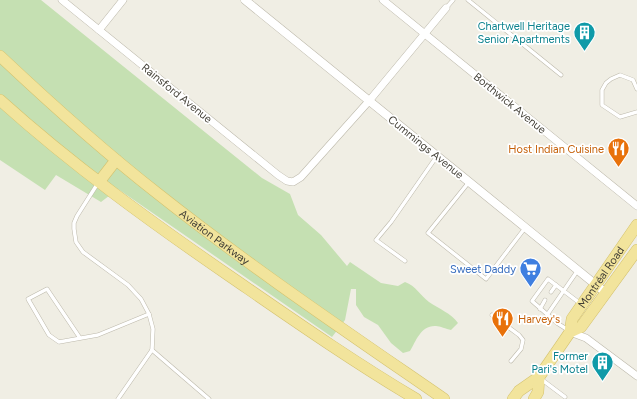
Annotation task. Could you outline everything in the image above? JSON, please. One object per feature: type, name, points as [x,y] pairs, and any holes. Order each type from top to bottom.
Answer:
[{"type":"main road","name":"Aviation Parkway","points":[[0,56],[62,113],[161,197],[303,301],[444,399]]},
{"type":"main road","name":"Aviation Parkway","points":[[0,100],[99,182],[201,257],[368,369],[416,399]]},
{"type":"main road","points":[[99,182],[116,160]]},
{"type":"main road","name":"Montréal Road","points":[[513,399],[519,391],[539,377],[570,332],[572,319],[637,225]]},
{"type":"main road","name":"Montréal Road","points":[[570,332],[581,327],[637,250]]},
{"type":"main road","name":"Montréal Road","points":[[534,399],[538,392],[539,377]]},
{"type":"street","name":"Rainsford Avenue","points":[[62,0],[287,181],[293,182],[301,177],[369,101]]},
{"type":"street","points":[[99,30],[123,0]]},
{"type":"street","name":"Cummings Avenue","points":[[245,0],[606,293]]},
{"type":"street","name":"Borthwick Avenue","points":[[383,0],[637,206]]},
{"type":"street","points":[[369,101],[446,8]]},
{"type":"street","points":[[570,332],[586,338],[637,376]]},
{"type":"lane","points":[[446,8],[453,0]]},
{"type":"lane","points":[[468,0],[561,75]]},
{"type":"lane","points":[[637,89],[633,80],[620,75],[606,83],[602,90],[602,105],[620,117],[637,112]]},
{"type":"lane","points":[[404,261],[376,240],[391,222],[437,156]]},
{"type":"lane","points":[[99,182],[74,223],[76,242],[83,252],[128,285],[141,299],[149,314],[153,329],[152,350],[118,399]]},
{"type":"lane","points":[[469,182],[428,233],[486,279],[525,227]]},
{"type":"lane","points":[[547,315],[572,276],[578,270]]},
{"type":"lane","points":[[570,332],[556,323],[532,301],[548,279],[582,305]]},
{"type":"lane","points":[[551,292],[556,285]]},
{"type":"lane","points":[[80,338],[47,289],[28,299],[49,335],[59,342],[98,335],[149,314]]},
{"type":"lane","points":[[540,309],[545,300]]},
{"type":"lane","points":[[492,315],[519,335],[523,340],[521,349],[511,361]]},
{"type":"lane","points":[[152,350],[210,399]]},
{"type":"lane","points":[[539,377],[565,397]]},
{"type":"green space","points":[[0,0],[41,0],[262,178],[290,194],[298,215],[321,235],[347,266],[350,262],[381,283],[398,286],[405,282],[409,284],[429,302],[448,314],[458,323],[451,330],[439,326],[431,326],[426,328],[417,338],[410,351],[403,353],[391,343],[378,325],[364,317],[356,305],[356,289],[351,289],[345,320],[332,337],[118,189],[101,202],[56,175],[45,190],[0,160]]},
{"type":"place","name":"Chartwell Heritage Senior Apartments","points":[[585,52]]},
{"type":"place","name":"Host Indian Cuisine","points":[[619,168]]},
{"type":"place","name":"Sweet Daddy","points":[[531,288]]},
{"type":"place","name":"Harvey's","points":[[503,338]]},
{"type":"place","name":"Former Pari's Motel","points":[[603,382]]}]
